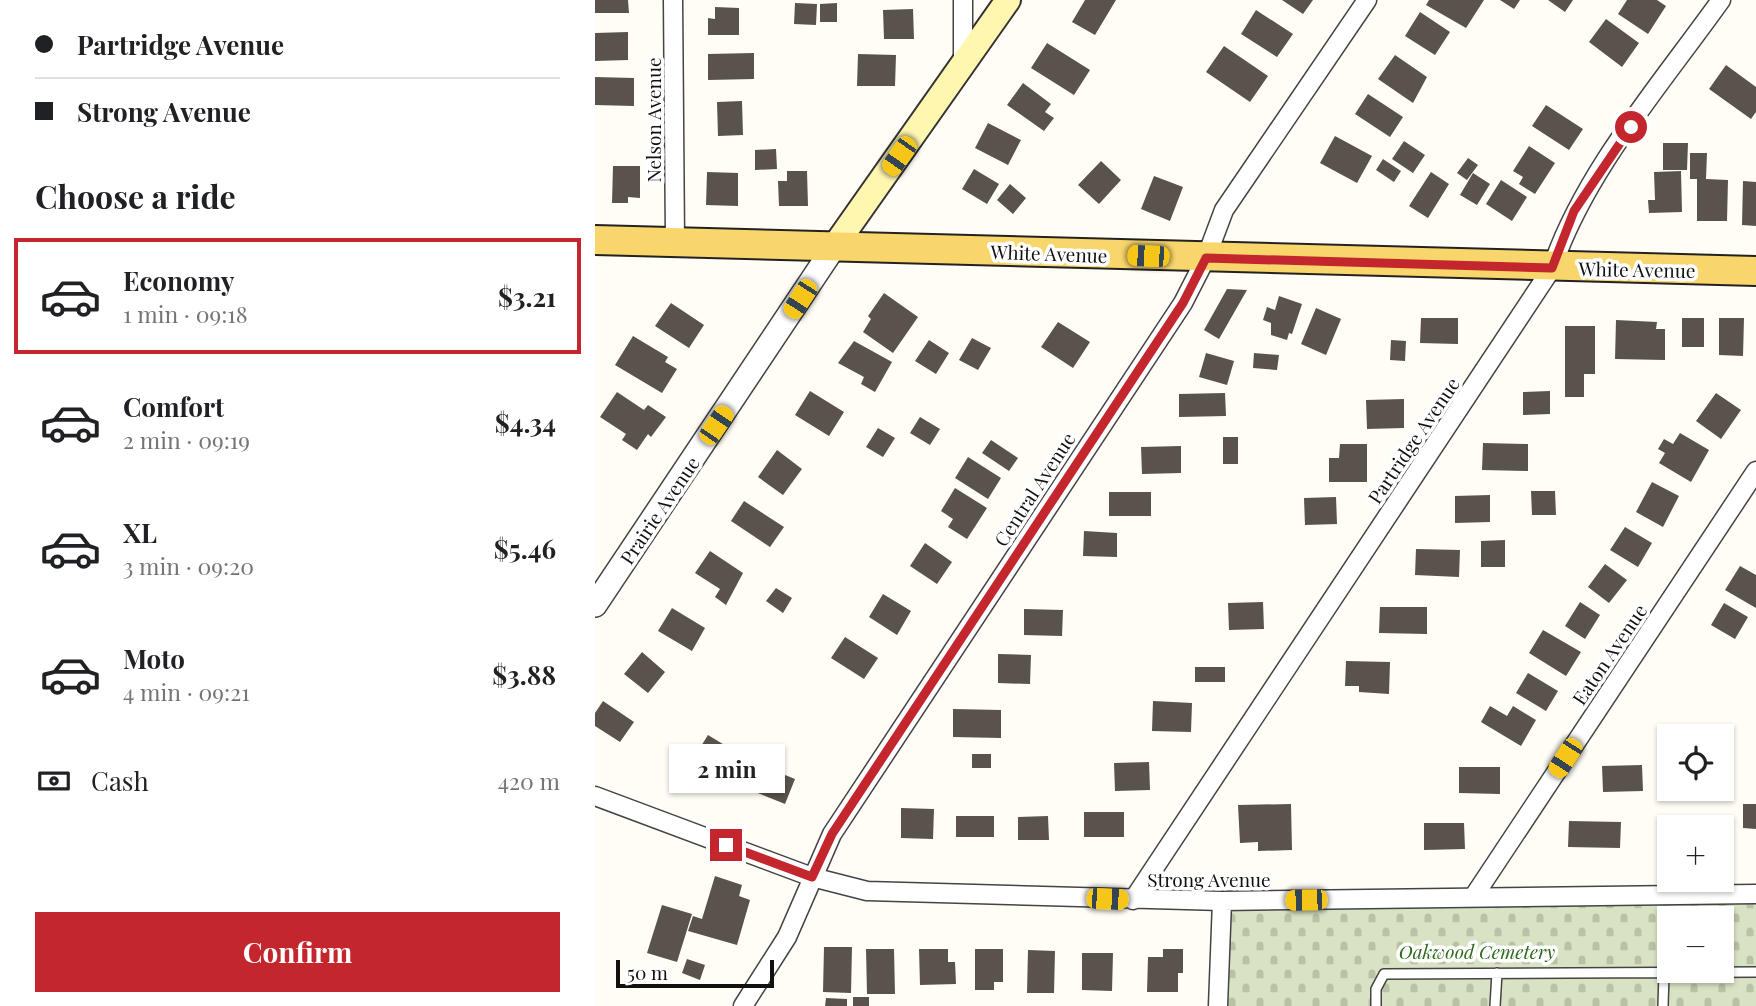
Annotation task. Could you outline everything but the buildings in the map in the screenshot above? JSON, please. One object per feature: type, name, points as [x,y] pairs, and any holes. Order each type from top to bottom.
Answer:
[{"type":"main road","name":"Prairie Avenue","points":[[834,247],[1008,0]]},
{"type":"main road","name":"White Avenue","points":[[595,240],[675,240],[1552,268],[1756,271]]},
{"type":"street","name":"Nelson Avenue","points":[[673,0],[675,240]]},
{"type":"street","points":[[963,0],[963,66]]},
{"type":"street","name":"Central Avenue","points":[[743,1006],[787,937],[832,834],[1183,303],[1206,258],[1224,210],[1367,0]]},
{"type":"street","name":"Partridge Avenue","points":[[1133,900],[1552,268],[1564,231],[1587,191],[1721,0]]},
{"type":"street","name":"Prairie Avenue","points":[[595,605],[834,247]]},
{"type":"street","name":"Eaton Avenue","points":[[1473,897],[1756,471]]},
{"type":"street","name":"Strong Avenue","points":[[595,796],[812,877],[867,891],[1222,901],[1756,894]]},
{"type":"street","points":[[1218,1006],[1222,901]]},
{"type":"lane","points":[[1734,972],[1756,972]]},
{"type":"lane","points":[[1495,1006],[1497,973]]},
{"type":"lane","points":[[1376,1006],[1376,989],[1384,974],[1657,974]]},
{"type":"lane","points":[[1663,1006],[1664,983]]},
{"type":"green space","name":"Oakwood Cemetery","points":[[1756,894],[1756,1006],[1221,1006],[1222,901]]},
{"type":"route","points":[[726,845],[812,877],[832,834],[1183,303],[1206,258],[1552,268],[1564,231],[1574,211],[1631,127]]}]
